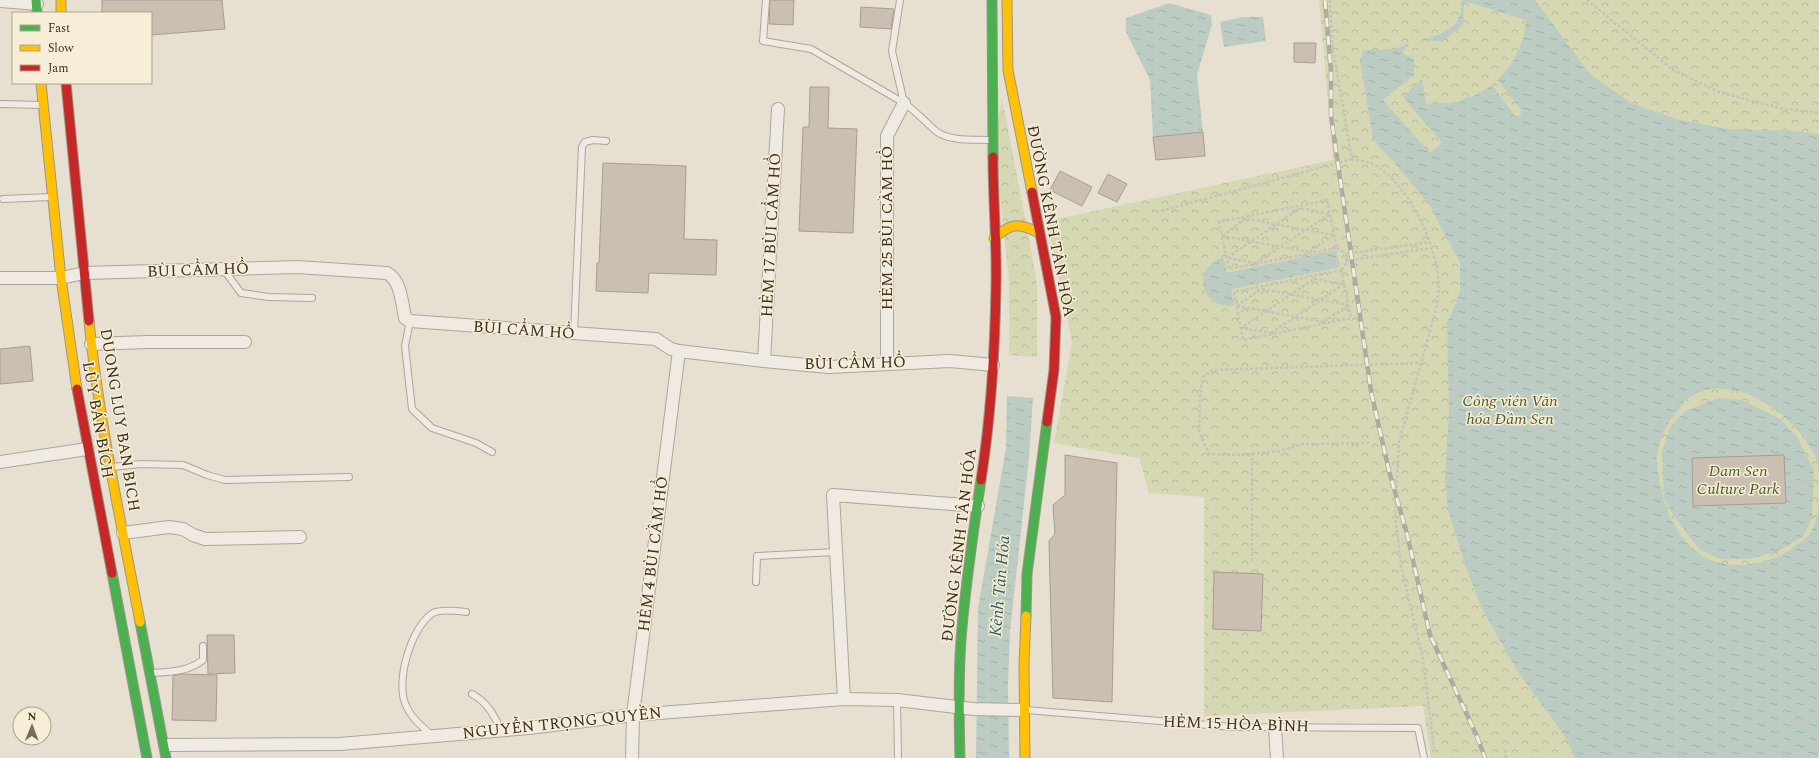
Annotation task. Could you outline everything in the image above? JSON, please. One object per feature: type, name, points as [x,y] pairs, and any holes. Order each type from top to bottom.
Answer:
[{"type":"street","points":[[60,0],[61,12]]},
{"type":"street","name":"ĐƯỜNG KÊNH TÂN HÓA","points":[[960,758],[959,708],[961,640],[968,566],[988,437],[993,365],[996,284],[993,204],[994,141],[992,0]]},
{"type":"street","name":"ĐƯỜNG KÊNH TÂN HÓA","points":[[1008,0],[1008,70],[1056,317],[1054,370],[1027,574],[1024,664],[1025,758]]},
{"type":"street","points":[[0,1],[37,6]]},
{"type":"street","name":"LŨY BÁN BÍCH","points":[[41,84],[61,278],[87,449],[146,758]]},
{"type":"street","name":"DUONG LUY BAN BICH","points":[[66,84],[91,344],[110,467],[165,745],[166,758]]},
{"type":"street","name":"HẺM 25 BÙI CẦM HỔ","points":[[887,363],[887,136],[904,103]]},
{"type":"street","name":"HẺM 17 BÙI CẨM HỔ","points":[[764,361],[778,109]]},
{"type":"street","points":[[994,238],[1002,230],[1012,225],[1021,225],[1031,228],[1039,233]]},
{"type":"street","name":"BÙI CẨM HỔ","points":[[0,278],[61,278],[84,274],[297,267],[387,273],[392,276],[396,282],[405,318],[410,321],[656,339],[671,349],[679,351],[764,361],[829,366],[950,361],[993,365]]},
{"type":"street","points":[[91,344],[148,342],[245,342]]},
{"type":"street","name":"HẺM 4 BÙI CẦM HỔ","points":[[632,758],[633,716],[679,351]]},
{"type":"street","points":[[0,462],[87,449]]},
{"type":"street","points":[[844,699],[832,495],[978,506]]},
{"type":"street","points":[[123,533],[169,527],[183,529],[193,535],[205,539],[300,537]]},
{"type":"street","name":"NGUYỄN TRỌNG QUYỀN","points":[[165,745],[340,744],[501,730],[633,716],[844,699],[897,700],[959,708],[1024,710]]},
{"type":"street","points":[[1275,727],[1277,758]]},
{"type":"lane","points":[[766,0],[763,41],[811,48],[904,103],[916,111],[937,132],[949,138],[994,141]]},
{"type":"lane","points":[[900,0],[892,51],[904,103]]},
{"type":"lane","points":[[0,104],[42,105]]},
{"type":"lane","points":[[574,334],[582,147],[585,142],[593,140],[606,141]]},
{"type":"lane","points":[[3,199],[53,197]]},
{"type":"lane","points":[[224,270],[241,293],[270,297],[312,298]]},
{"type":"lane","points":[[410,321],[405,346],[412,409],[432,428],[476,443],[492,452]]},
{"type":"lane","points":[[110,467],[141,464],[183,465],[207,475],[225,480],[350,477]]},
{"type":"lane","points":[[756,582],[756,556],[836,552]]},
{"type":"lane","points":[[433,736],[418,724],[405,704],[403,671],[412,641],[422,624],[434,612],[455,610],[466,612]]},
{"type":"lane","points":[[150,673],[175,672],[193,667],[203,660],[203,646]]},
{"type":"lane","points":[[472,694],[485,703],[501,730]]},
{"type":"lane","points":[[897,700],[898,758]]},
{"type":"lane","name":"HẺM 15 HÒA BÌNH","points":[[1024,710],[1233,727],[1418,728],[1424,758]]},
{"type":"path","points":[[1330,0],[1332,44],[1352,159]]},
{"type":"path","points":[[1587,0],[1673,70],[1719,92],[1780,108],[1819,113]]},
{"type":"path","points":[[1161,211],[1352,159],[1377,166],[1390,176],[1407,199],[1426,230],[1435,256],[1439,286],[1437,306],[1399,442],[1395,514],[1401,565],[1423,659],[1434,752]]},
{"type":"path","points":[[1337,248],[1310,252],[1229,269],[1219,222],[1300,207],[1327,200],[1337,248],[1345,254],[1430,242]]},
{"type":"path","points":[[1227,258],[1300,207],[1330,214]]},
{"type":"path","points":[[1227,258],[1256,263],[1330,214]]},
{"type":"path","points":[[1247,217],[1334,235]]},
{"type":"path","points":[[1222,236],[1247,217]]},
{"type":"path","points":[[1222,236],[1310,252],[1334,235]]},
{"type":"path","points":[[1346,261],[1432,248]]},
{"type":"path","points":[[1341,270],[1351,318],[1324,322],[1243,340],[1234,292],[1261,288],[1341,270],[1346,263],[1345,254]]},
{"type":"path","points":[[1241,328],[1314,277],[1344,284]]},
{"type":"path","points":[[1241,328],[1271,334],[1344,284]]},
{"type":"path","points":[[1237,306],[1261,288],[1348,305]]},
{"type":"path","points":[[1237,306],[1324,322],[1348,305]]},
{"type":"path","points":[[1369,443],[1304,444],[1279,451],[1252,454],[1209,454],[1199,432],[1200,394],[1203,377],[1213,370],[1420,363]]},
{"type":"path","points":[[1252,454],[1252,561]]},
{"type":"path","points":[[1790,481],[1818,481]]},
{"type":"path","points":[[1787,705],[1806,723],[1817,711],[1819,711]]},
{"type":"path","points":[[1754,758],[1763,754],[1773,746],[1798,716]]},
{"type":"path","points":[[1505,750],[1506,758]]},
{"type":"green space","name":"Công viên Văn hóa Đầm Sen","points":[[1319,0],[1819,0],[1819,758],[1431,758],[1423,706],[1204,716],[1204,497],[1149,493],[1139,458],[1054,443],[1072,342],[1047,221],[1333,160]]},
{"type":"green space","points":[[1002,98],[1037,286],[1037,357],[1009,355],[1009,280],[994,141]]},
{"type":"water","points":[[1462,0],[1535,0],[1590,74],[1631,103],[1676,119],[1728,129],[1791,131],[1819,134],[1819,474],[1815,456],[1806,441],[1794,426],[1779,412],[1762,401],[1744,393],[1725,389],[1707,390],[1686,400],[1666,427],[1659,444],[1657,465],[1660,484],[1667,509],[1679,533],[1697,552],[1708,559],[1725,564],[1735,565],[1764,561],[1785,553],[1804,540],[1813,528],[1818,508],[1819,489],[1819,758],[1575,758],[1566,738],[1516,669],[1481,607],[1465,565],[1448,509],[1445,479],[1449,410],[1447,322],[1455,306],[1460,290],[1460,263],[1429,204],[1373,140],[1360,61],[1363,50],[1394,49],[1409,44],[1402,53],[1414,59],[1414,75],[1383,100],[1430,153],[1442,143],[1403,97],[1422,79],[1426,104],[1459,102],[1470,96],[1471,98],[1492,85],[1516,117],[1523,113],[1498,80],[1510,66],[1518,53],[1525,30],[1526,20],[1464,1],[1463,25],[1441,42],[1423,40],[1439,35],[1451,28],[1456,23],[1459,17]]},
{"type":"water","points":[[1169,3],[1211,15],[1212,24],[1197,75],[1203,132],[1153,137],[1150,80],[1126,32],[1126,18]]},
{"type":"water","points":[[1242,17],[1263,17],[1266,41],[1224,47],[1220,22]]},
{"type":"water","points":[[1336,250],[1340,267],[1231,289],[1234,306],[1222,305],[1213,301],[1207,295],[1204,287],[1203,278],[1206,270],[1213,263],[1223,257],[1227,273]]},
{"type":"water","name":"Kênh Tân Hóa","points":[[1007,396],[1033,398],[1029,458],[1010,632],[1008,684],[1009,758],[976,758],[978,608],[1006,448]]},
{"type":"water","name":"Dam Sen Culture Park","points":[[1719,398],[1742,400],[1780,419],[1797,437],[1814,471],[1812,519],[1803,536],[1779,551],[1750,559],[1720,559],[1699,549],[1674,516],[1664,499],[1662,451],[1670,428],[1685,411]]},
{"type":"building","points":[[102,0],[222,0],[225,29],[152,35],[152,12],[102,12]]},
{"type":"building","points":[[770,0],[794,0],[793,25],[769,24]]},
{"type":"building","points":[[861,7],[894,9],[891,29],[860,27]]},
{"type":"building","points":[[1294,43],[1316,43],[1315,63],[1294,62]]},
{"type":"building","points":[[810,87],[829,87],[828,128],[857,129],[853,233],[799,231],[803,127],[809,127]]},
{"type":"building","points":[[1203,132],[1205,156],[1156,160],[1153,137]]},
{"type":"building","points":[[603,163],[686,166],[684,239],[717,240],[716,275],[649,273],[648,293],[596,291],[597,263],[599,263]]},
{"type":"building","points":[[1060,171],[1092,187],[1082,206],[1050,190]]},
{"type":"building","points":[[1108,174],[1127,184],[1117,202],[1098,193]]},
{"type":"building","points":[[30,346],[33,381],[0,384],[0,349]]},
{"type":"building","points":[[1065,455],[1117,463],[1112,702],[1053,698],[1049,541],[1055,534],[1053,505],[1065,495]]},
{"type":"building","points":[[1784,455],[1786,503],[1693,506],[1692,458]]},
{"type":"building","points":[[1214,572],[1263,574],[1261,631],[1213,629]]},
{"type":"building","points":[[207,635],[234,635],[235,673],[208,674]]},
{"type":"building","points":[[181,674],[217,675],[216,721],[172,720],[173,676]]},
{"type":"railway","points":[[1325,0],[1331,71],[1331,116],[1371,391],[1389,471],[1407,534],[1430,635],[1476,734],[1485,758]]},
{"type":"traffic: fast","points":[[36,0],[37,12]]},
{"type":"traffic: fast","points":[[992,0],[993,157]]},
{"type":"traffic: fast","points":[[1026,616],[1027,574],[1047,422]]},
{"type":"traffic: fast","points":[[960,758],[959,684],[961,640],[967,580],[981,480]]},
{"type":"traffic: fast","points":[[112,573],[147,758]]},
{"type":"traffic: fast","points":[[140,622],[166,758]]},
{"type":"traffic: slow","points":[[61,0],[61,12]]},
{"type":"traffic: slow","points":[[1007,0],[1008,70],[1032,192]]},
{"type":"traffic: slow","points":[[41,84],[61,278],[77,389]]},
{"type":"traffic: slow","points":[[994,238],[1005,229],[1015,226],[1026,227],[1039,233]]},
{"type":"traffic: slow","points":[[89,321],[93,359],[105,434],[140,622]]},
{"type":"traffic: slow","points":[[1025,758],[1024,664],[1026,616]]},
{"type":"traffic: jam","points":[[66,84],[89,321]]},
{"type":"traffic: jam","points":[[981,480],[990,407],[995,334],[996,269],[993,157]]},
{"type":"traffic: jam","points":[[1032,192],[1056,317],[1054,370],[1047,422]]},
{"type":"traffic: jam","points":[[77,389],[112,573]]}]
